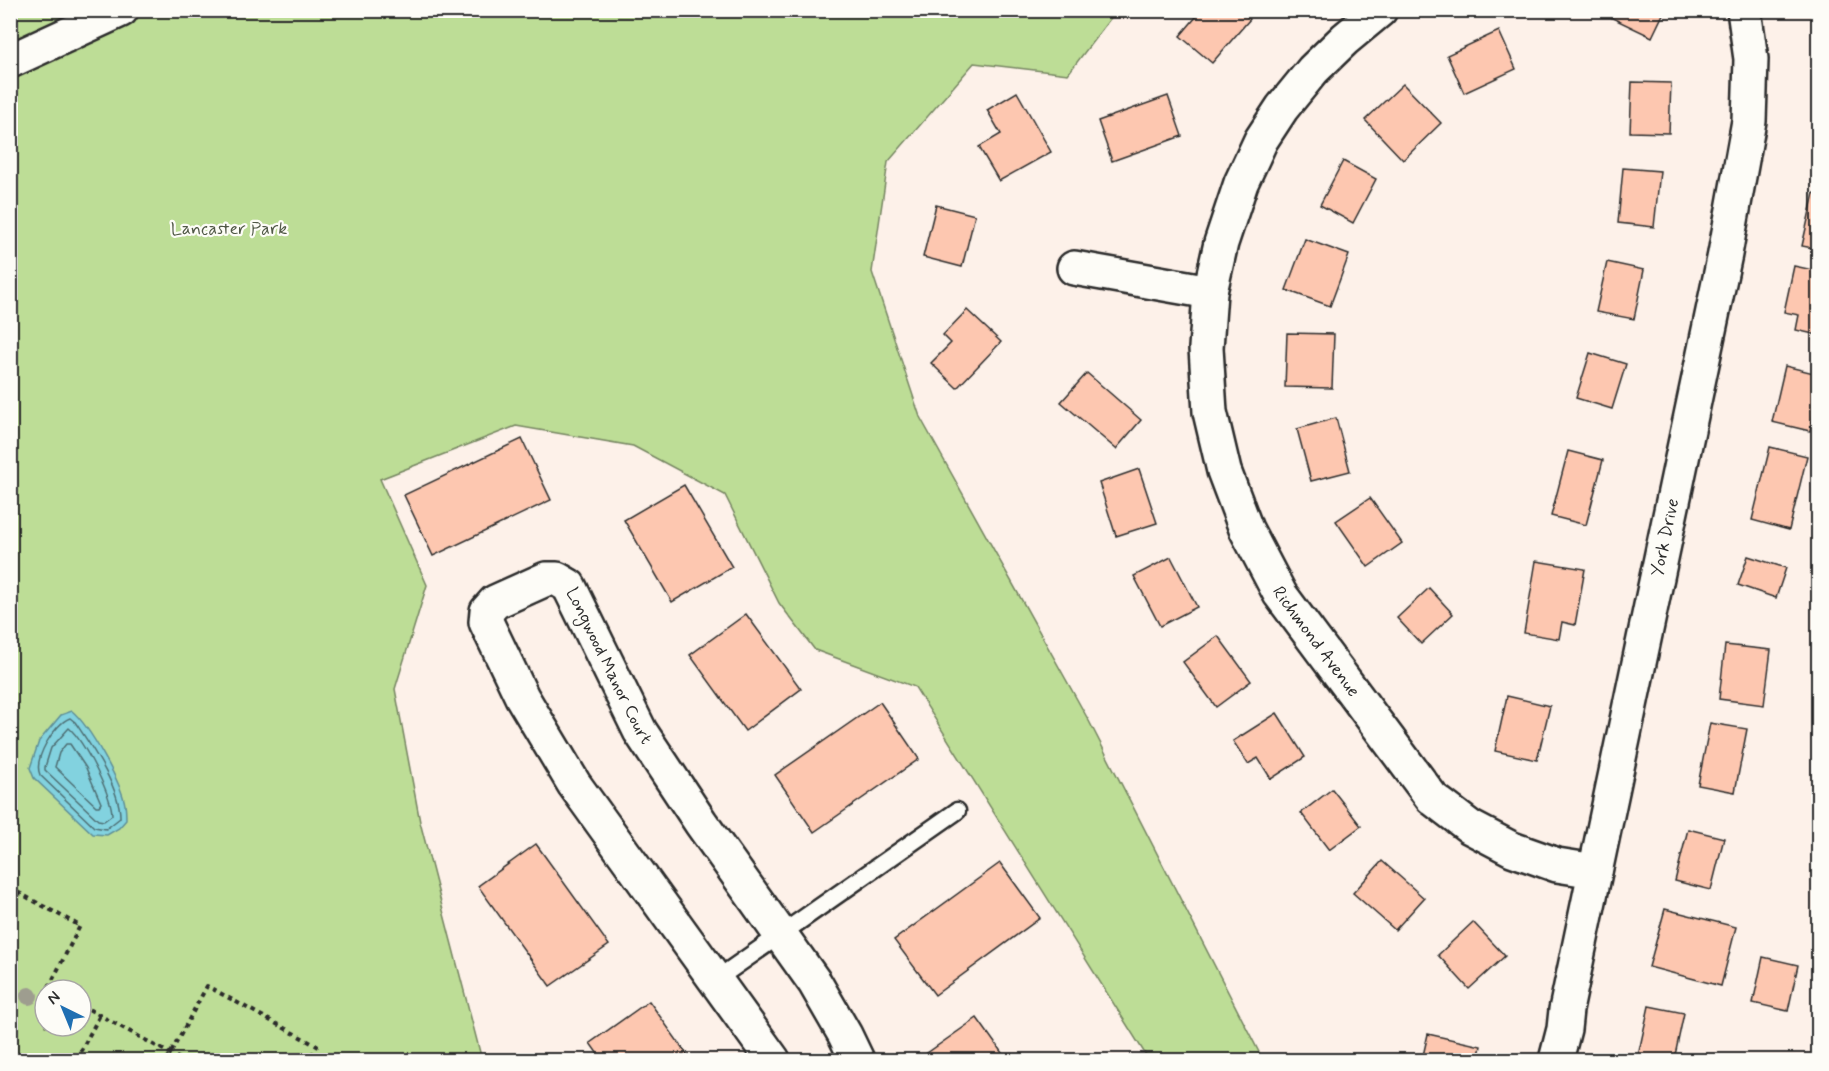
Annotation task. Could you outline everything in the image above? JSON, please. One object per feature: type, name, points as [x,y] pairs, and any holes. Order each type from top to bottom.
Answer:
[{"type":"street","points":[[10,61],[121,10]]},
{"type":"street","name":"Richmond Avenue","points":[[1380,10],[1313,70],[1282,108],[1261,140],[1241,183],[1221,243],[1210,292],[1206,348],[1210,412],[1224,471],[1246,529],[1280,594],[1432,798],[1470,827],[1512,849],[1557,865],[1595,872]]},
{"type":"street","name":"York Drive","points":[[1556,1060],[1725,254],[1749,121],[1751,59],[1744,10]]},
{"type":"street","points":[[1074,268],[1210,292]]},
{"type":"street","name":"Longwood Manor Court","points":[[772,1060],[574,784],[522,697],[486,622],[487,611],[495,602],[546,579],[557,579],[569,586],[640,731],[701,823],[815,983],[857,1060]]},
{"type":"lane","points":[[714,981],[957,811]]},
{"type":"path","points":[[10,888],[80,926],[54,978]]},
{"type":"path","points":[[167,1060],[207,986],[317,1046],[309,1060]]},
{"type":"path","points":[[93,1011],[182,1060]]},
{"type":"path","points":[[76,1060],[100,1015]]},
{"type":"green space","name":"Lancaster Park","points":[[10,11],[1116,11],[1068,74],[974,63],[888,162],[872,272],[920,417],[1089,721],[1263,1060],[1149,1060],[915,687],[815,650],[779,603],[725,495],[633,446],[516,426],[380,479],[427,585],[395,689],[420,822],[482,1060],[11,1060]]},
{"type":"water","points":[[72,711],[95,741],[123,796],[126,820],[119,828],[107,835],[93,834],[34,778],[30,768],[39,741],[61,715]]},
{"type":"building","points":[[1202,10],[1240,10],[1250,19],[1212,63],[1180,36]]},
{"type":"building","points":[[1613,10],[1665,10],[1652,37],[1610,17]]},
{"type":"building","points":[[1499,31],[1516,69],[1464,93],[1447,55]]},
{"type":"building","points":[[1632,82],[1671,83],[1669,133],[1630,132]]},
{"type":"building","points":[[1403,84],[1441,123],[1403,160],[1365,120]]},
{"type":"building","points":[[1017,92],[1051,152],[999,181],[979,147],[1001,134],[987,110]]},
{"type":"building","points":[[1168,96],[1182,136],[1112,161],[1098,121]]},
{"type":"building","points":[[1343,161],[1376,179],[1353,223],[1320,205]]},
{"type":"building","points":[[1623,168],[1660,171],[1654,227],[1618,223]]},
{"type":"building","points":[[1814,193],[1818,194],[1818,249],[1802,246]]},
{"type":"building","points":[[936,205],[975,215],[962,267],[923,257]]},
{"type":"building","points":[[1305,239],[1349,255],[1330,306],[1286,290]]},
{"type":"building","points":[[1607,262],[1644,270],[1634,319],[1596,312]]},
{"type":"building","points":[[1794,266],[1818,271],[1818,335],[1796,330],[1799,315],[1784,312]]},
{"type":"building","points":[[967,310],[1001,342],[957,388],[931,363],[951,343],[943,335]]},
{"type":"building","points":[[1287,333],[1334,334],[1332,388],[1285,387]]},
{"type":"building","points":[[1590,353],[1626,364],[1612,409],[1576,398]]},
{"type":"building","points":[[1785,366],[1818,374],[1818,395],[1810,431],[1772,422]]},
{"type":"building","points":[[1087,373],[1141,420],[1116,449],[1061,402]]},
{"type":"building","points":[[1336,418],[1350,471],[1311,481],[1297,429]]},
{"type":"building","points":[[522,439],[551,500],[433,556],[404,495]]},
{"type":"building","points":[[1770,447],[1807,456],[1789,530],[1752,520]]},
{"type":"building","points":[[1568,451],[1603,460],[1586,525],[1551,516]]},
{"type":"building","points":[[1139,469],[1157,523],[1116,536],[1099,483]]},
{"type":"building","points":[[684,485],[732,567],[672,602],[624,520]]},
{"type":"building","points":[[1370,498],[1402,543],[1368,567],[1336,521]]},
{"type":"building","points":[[1748,556],[1786,568],[1776,598],[1738,585]]},
{"type":"building","points":[[1171,557],[1197,607],[1160,626],[1134,576]]},
{"type":"building","points":[[1536,561],[1585,569],[1575,625],[1562,622],[1559,639],[1524,633]]},
{"type":"building","points":[[1429,588],[1453,614],[1421,644],[1397,618]]},
{"type":"building","points":[[746,614],[801,689],[745,731],[690,655]]},
{"type":"building","points":[[1218,636],[1251,681],[1216,707],[1183,662]]},
{"type":"building","points":[[1725,645],[1771,650],[1764,705],[1719,699]]},
{"type":"building","points":[[1507,696],[1550,706],[1537,760],[1495,751]]},
{"type":"building","points":[[880,702],[919,759],[814,832],[775,775]]},
{"type":"building","points":[[1277,713],[1305,757],[1271,779],[1258,758],[1248,764],[1233,741]]},
{"type":"building","points":[[1710,723],[1747,729],[1735,792],[1698,785]]},
{"type":"building","points":[[1332,789],[1361,826],[1329,850],[1301,813]]},
{"type":"building","points":[[1688,829],[1724,838],[1711,890],[1675,881]]},
{"type":"building","points":[[536,844],[609,945],[550,986],[478,886]]},
{"type":"building","points":[[1382,861],[1424,898],[1395,930],[1353,893]]},
{"type":"building","points":[[1000,863],[1040,918],[935,995],[894,940]]},
{"type":"building","points":[[1665,909],[1736,927],[1721,986],[1649,967]]},
{"type":"building","points":[[1473,922],[1505,956],[1469,989],[1438,955]]},
{"type":"building","points":[[1763,957],[1798,965],[1788,1011],[1753,1003]]},
{"type":"building","points":[[649,1001],[691,1060],[602,1060],[590,1043]]},
{"type":"building","points":[[1649,1006],[1684,1013],[1674,1060],[1638,1056]]},
{"type":"building","points":[[977,1018],[1007,1060],[921,1060],[920,1058]]},
{"type":"building","points":[[1428,1034],[1481,1046],[1478,1060],[1422,1060]]}]
